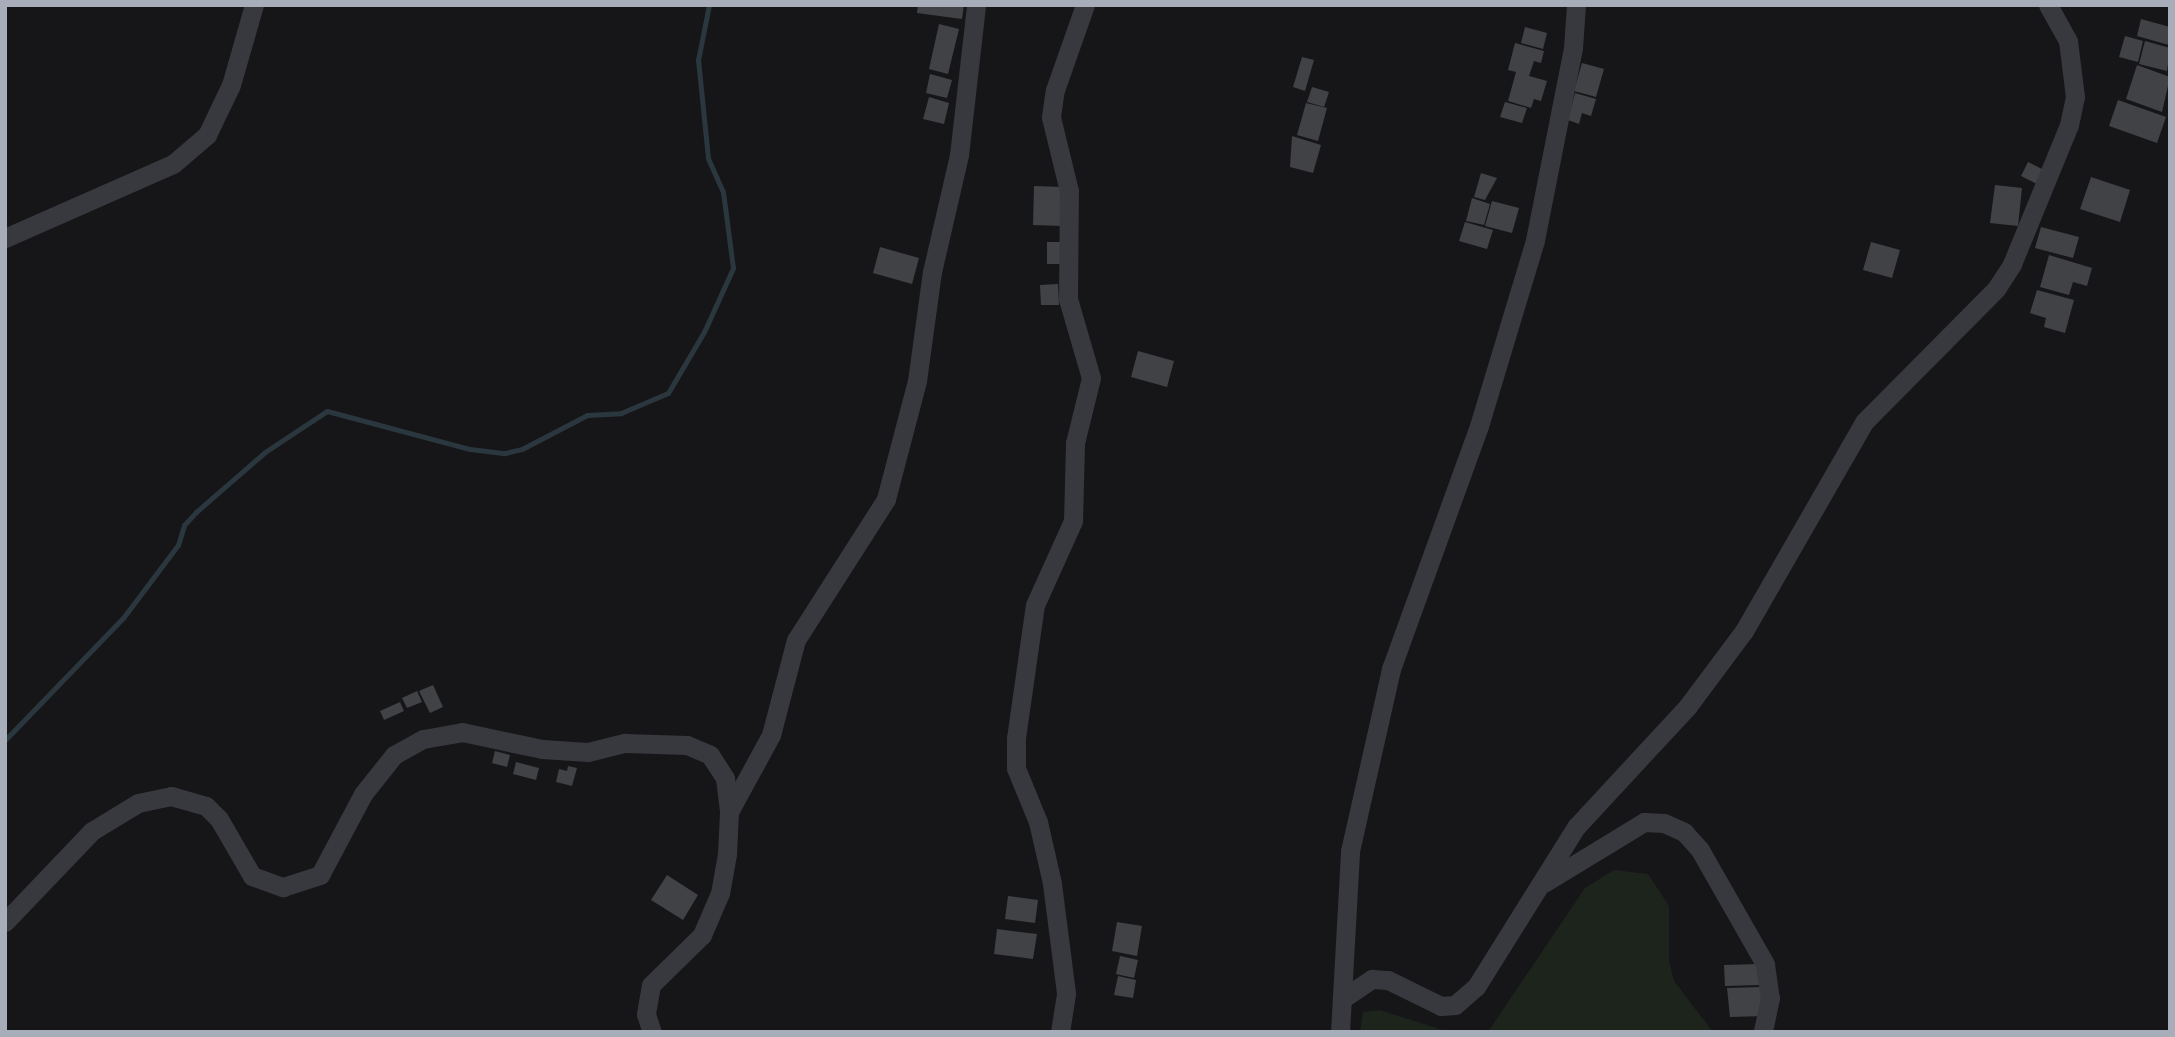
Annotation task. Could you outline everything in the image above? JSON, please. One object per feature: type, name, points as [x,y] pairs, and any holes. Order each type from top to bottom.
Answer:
[{"type":"street","points":[[5,238],[173,164],[207,135],[231,85],[254,5]]},
{"type":"street","points":[[729,811],[771,735],[796,640],[886,499],[917,381],[932,272],[959,155],[976,5]]},
{"type":"street","points":[[1060,1032],[1066,993],[1052,883],[1038,822],[1016,768],[1016,738],[1035,605],[1073,521],[1075,443],[1091,378],[1068,299],[1069,191],[1051,117],[1055,90],[1085,5]]},
{"type":"street","points":[[1340,1032],[1350,851],[1391,668],[1479,426],[1535,240],[1573,48],[1576,5]]},
{"type":"street","points":[[1342,999],[1372,979],[1388,980],[1441,1006],[1455,1005],[1476,987],[1576,827],[1688,706],[1744,631],[1864,422],[1977,311],[2012,264],[2069,125],[2076,97],[2068,41],[2048,5]]},
{"type":"street","points":[[5,922],[92,831],[138,803],[171,796],[193,799],[219,819],[252,877],[283,887],[304,883],[320,875],[330,861],[363,793],[394,755],[423,739],[462,732],[542,749],[588,752],[625,743],[687,745],[710,755],[725,778],[729,811],[720,893],[702,935],[652,985],[646,1014],[652,1032]]},
{"type":"street","points":[[1539,886],[1644,822],[1664,823],[1684,832],[1700,850],[1765,964],[1770,998],[1763,1032]]},
{"type":"shaded area","points":[[1614,870],[1648,874],[1669,906],[1669,961],[1674,981],[1713,1032],[1488,1032],[1585,888]]},
{"type":"shaded area","points":[[1380,1010],[1449,1032],[1360,1032],[1363,1012]]},
{"type":"building","points":[[918,5],[964,5],[962,19],[917,13]]},
{"type":"building","points":[[2141,19],[2170,27],[2169,45],[2137,36]]},
{"type":"building","points":[[939,24],[959,29],[948,74],[929,69]]},
{"type":"building","points":[[1525,27],[1547,33],[1543,49],[1521,43]]},
{"type":"building","points":[[2125,36],[2143,41],[2138,62],[2119,57]]},
{"type":"building","points":[[2145,41],[2170,48],[2167,71],[2139,64]]},
{"type":"building","points":[[1515,43],[1544,51],[1541,63],[1534,61],[1529,76],[1547,81],[1541,101],[1534,99],[1531,108],[1508,101],[1516,72],[1508,70]]},
{"type":"building","points":[[1302,57],[1314,60],[1305,91],[1293,87]]},
{"type":"building","points":[[1582,63],[1604,69],[1596,97],[1574,91]]},
{"type":"building","points":[[2137,65],[2170,77],[2162,112],[2126,99]]},
{"type":"building","points":[[930,74],[952,80],[947,98],[926,93]]},
{"type":"building","points":[[1312,87],[1329,92],[1324,107],[1307,102]]},
{"type":"building","points":[[1575,93],[1596,99],[1591,116],[1582,113],[1579,124],[1568,120]]},
{"type":"building","points":[[929,97],[949,103],[944,124],[923,119]]},
{"type":"building","points":[[2118,100],[2166,117],[2157,143],[2109,126]]},
{"type":"building","points":[[1505,102],[1527,108],[1522,123],[1500,117]]},
{"type":"building","points":[[1306,103],[1327,108],[1318,141],[1297,135]]},
{"type":"building","points":[[1292,136],[1321,145],[1313,173],[1290,167]]},
{"type":"building","points":[[2028,162],[2044,170],[2037,184],[2021,176]]},
{"type":"building","points":[[1481,173],[1497,178],[1485,200],[1474,197]]},
{"type":"building","points":[[2091,177],[2130,190],[2120,222],[2080,209]]},
{"type":"building","points":[[1995,185],[2022,188],[2018,226],[1990,223]]},
{"type":"building","points":[[1034,186],[1063,187],[1062,226],[1033,225]]},
{"type":"building","points":[[1472,198],[1490,204],[1484,225],[1466,221]]},
{"type":"building","points":[[1492,201],[1519,208],[1512,233],[1485,226]]},
{"type":"building","points":[[1465,222],[1493,230],[1487,249],[1459,241]]},
{"type":"building","points":[[2041,227],[2079,237],[2073,258],[2035,248]]},
{"type":"building","points":[[1047,242],[1063,242],[1062,264],[1047,264]]},
{"type":"building","points":[[1871,242],[1900,250],[1892,278],[1863,270]]},
{"type":"building","points":[[880,247],[919,258],[912,284],[873,273]]},
{"type":"building","points":[[2049,255],[2092,268],[2087,286],[2073,282],[2069,295],[2040,287]]},
{"type":"building","points":[[1058,284],[1059,305],[1041,305],[1040,285]]},
{"type":"building","points":[[2037,290],[2074,300],[2065,333],[2044,327],[2046,318],[2030,313]]},
{"type":"building","points":[[1138,351],[1174,361],[1167,387],[1131,377]]},
{"type":"building","points":[[433,685],[443,707],[430,713],[419,691]]},
{"type":"building","points":[[417,691],[422,702],[407,708],[402,698]]},
{"type":"building","points":[[400,702],[404,711],[384,720],[380,711]]},
{"type":"building","points":[[495,751],[510,755],[507,767],[492,763]]},
{"type":"building","points":[[516,762],[539,768],[536,780],[513,774]]},
{"type":"building","points":[[568,766],[577,768],[572,786],[556,782],[559,769],[567,771]]},
{"type":"building","points":[[667,875],[698,895],[683,920],[651,900]]},
{"type":"building","points":[[1008,896],[1038,900],[1035,923],[1005,919]]},
{"type":"building","points":[[1117,922],[1142,926],[1137,956],[1112,951]]},
{"type":"building","points":[[997,929],[1037,934],[1033,959],[994,954]]},
{"type":"building","points":[[1120,956],[1138,960],[1134,978],[1116,974]]},
{"type":"building","points":[[1760,964],[1761,985],[1725,986],[1724,965]]},
{"type":"building","points":[[1118,976],[1136,980],[1133,998],[1114,995]]},
{"type":"building","points":[[1762,987],[1764,1016],[1730,1017],[1727,988]]},
{"type":"waterway","points":[[5,740],[123,618],[178,545],[184,525],[196,512],[265,452],[327,411],[470,449],[505,453],[522,449],[587,415],[621,413],[668,393],[704,332],[733,268],[723,192],[708,158],[698,60],[709,5]]}]
